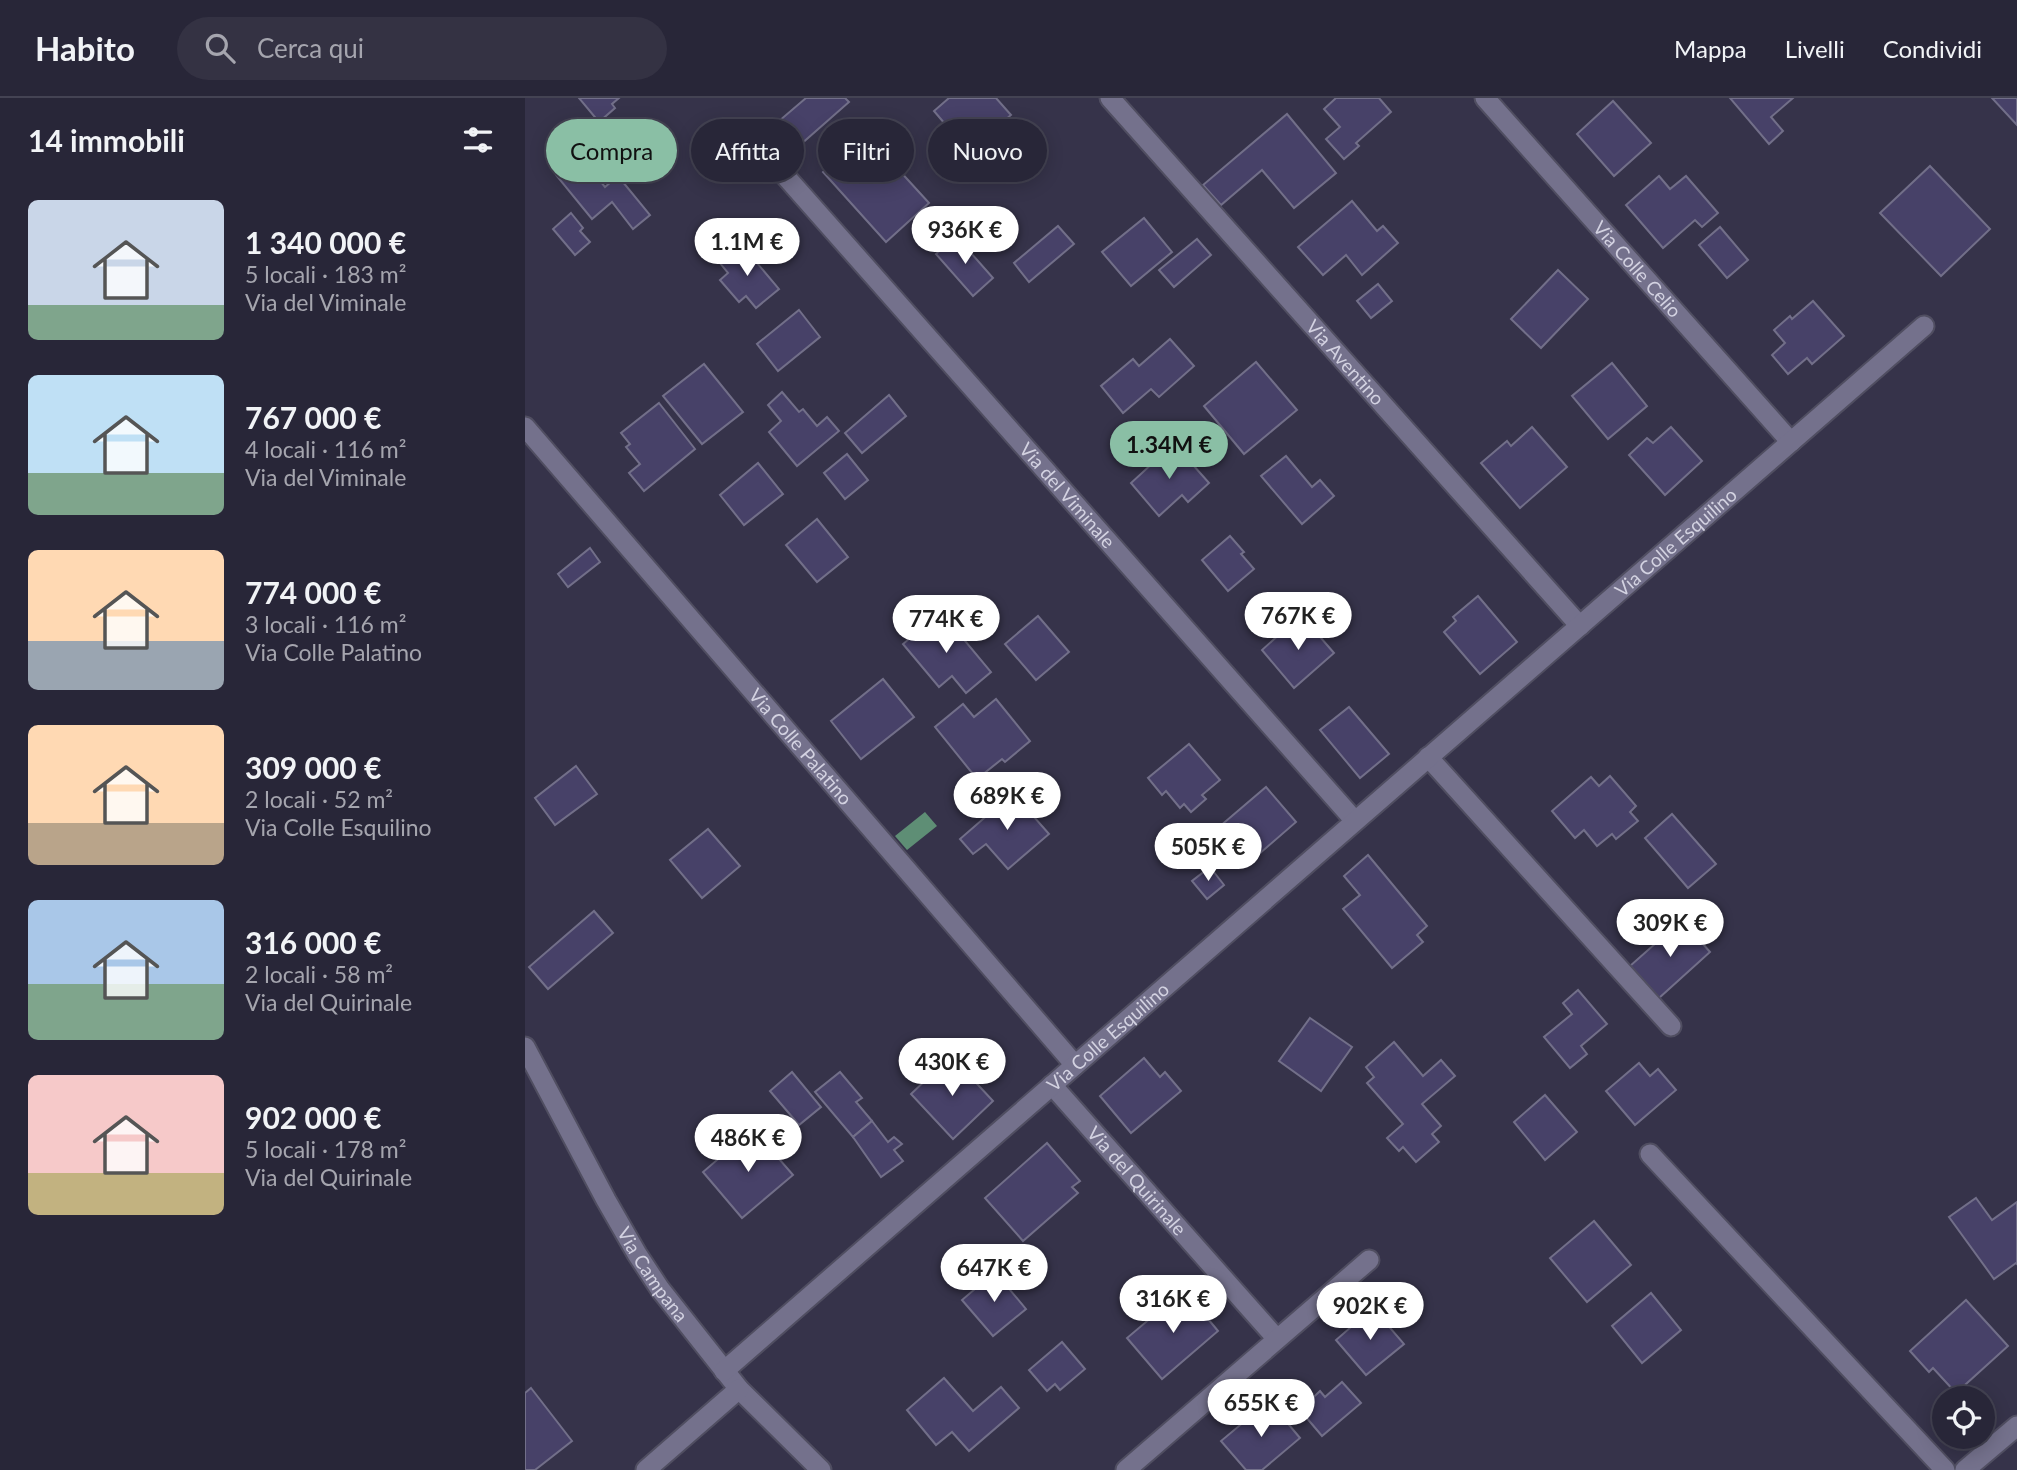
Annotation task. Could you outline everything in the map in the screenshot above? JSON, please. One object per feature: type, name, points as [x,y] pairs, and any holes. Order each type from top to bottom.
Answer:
[{"type":"street","name":"Via Aventino","points":[[1110,98],[1580,625]]},
{"type":"street","name":"Via Colle Celio","points":[[1485,98],[1791,442]]},
{"type":"street","name":"Via del Viminale","points":[[791,182],[1355,821]]},
{"type":"street","name":"Via Colle Esquilino","points":[[724,1371],[1924,326]]},
{"type":"street","name":"Via Colle Palatino","points":[[525,427],[1075,1065]]},
{"type":"street","points":[[1429,758],[1671,1026]]},
{"type":"street","name":"Via Campana","points":[[525,1047],[637,1254],[680,1316],[739,1389],[821,1470]]},
{"type":"street","name":"Via del Quirinale","points":[[1052,1085],[1277,1339]]},
{"type":"street","points":[[1650,1154],[1945,1470]]},
{"type":"street","points":[[1126,1470],[1369,1260]]},
{"type":"street","points":[[646,1470],[739,1389]]},
{"type":"street","points":[[1965,1470],[2017,1426]]},
{"type":"shaded area","points":[[925,812],[937,826],[907,850],[895,836]]},
{"type":"building","points":[[579,98],[619,98],[612,104],[615,108],[602,119],[596,119]]},
{"type":"building","points":[[806,98],[845,98],[849,102],[830,119],[818,119],[818,129],[804,141],[804,119],[781,119]]},
{"type":"building","points":[[949,98],[996,98],[1011,115],[1006,119],[941,119],[934,111]]},
{"type":"building","points":[[1336,98],[1379,98],[1391,112],[1356,143],[1359,146],[1344,159],[1326,139],[1340,127],[1324,109]]},
{"type":"building","points":[[1730,98],[1793,98],[1771,117],[1783,131],[1769,144]]},
{"type":"building","points":[[1992,98],[2017,98],[2017,125]]},
{"type":"building","points":[[1613,101],[1651,143],[1614,176],[1577,134]]},
{"type":"building","points":[[1287,114],[1336,173],[1294,208],[1262,170],[1221,205],[1203,185]]},
{"type":"building","points":[[1930,166],[1990,229],[1941,276],[1880,213]]},
{"type":"building","points":[[1659,176],[1670,189],[1686,176],[1718,213],[1702,227],[1695,220],[1663,248],[1626,205]]},
{"type":"building","points":[[562,182],[601,182],[605,187],[611,182],[623,182],[650,215],[633,229],[612,202],[592,219]]},
{"type":"building","points":[[832,182],[910,182],[929,203],[886,242]]},
{"type":"building","points":[[1352,201],[1377,231],[1383,226],[1398,243],[1362,275],[1346,255],[1323,275],[1298,247]]},
{"type":"building","points":[[571,213],[583,228],[580,231],[590,242],[575,255],[553,229]]},
{"type":"building","points":[[1144,218],[1172,252],[1131,286],[1102,252]]},
{"type":"building","points":[[1058,226],[1074,244],[1029,282],[1014,263]]},
{"type":"building","points":[[1720,227],[1748,260],[1727,278],[1699,245]]},
{"type":"building","points":[[956,236],[993,278],[973,296],[936,254]]},
{"type":"building","points":[[1197,239],[1211,255],[1174,287],[1159,270]]},
{"type":"building","points":[[741,244],[779,289],[756,308],[746,296],[739,302],[720,280],[728,273],[720,263]]},
{"type":"building","points":[[1558,270],[1588,299],[1541,348],[1511,319]]},
{"type":"building","points":[[1378,284],[1392,301],[1371,318],[1357,301]]},
{"type":"building","points":[[1813,301],[1844,336],[1812,364],[1807,358],[1788,374],[1772,355],[1785,343],[1774,330]]},
{"type":"building","points":[[799,310],[820,337],[778,371],[757,344]]},
{"type":"building","points":[[1170,339],[1194,366],[1159,397],[1151,389],[1123,413],[1101,386],[1133,359],[1139,366]]},
{"type":"building","points":[[1256,362],[1297,410],[1244,454],[1204,406]]},
{"type":"building","points":[[1612,363],[1647,406],[1608,439],[1572,396]]},
{"type":"building","points":[[704,364],[743,412],[702,444],[663,396]]},
{"type":"building","points":[[782,392],[799,412],[803,409],[817,426],[827,417],[839,431],[797,466],[769,432],[781,421],[768,405]]},
{"type":"building","points":[[889,395],[906,416],[862,453],[845,433]]},
{"type":"building","points":[[659,403],[695,449],[644,491],[629,473],[640,464],[626,447],[630,444],[621,433]]},
{"type":"building","points":[[1532,427],[1567,467],[1520,508],[1481,463],[1507,441],[1511,446]]},
{"type":"building","points":[[1671,427],[1702,461],[1665,495],[1629,455],[1647,438],[1653,443]]},
{"type":"building","points":[[1178,448],[1209,483],[1188,502],[1182,495],[1159,516],[1131,483],[1166,451],[1170,455]]},
{"type":"building","points":[[847,454],[868,480],[845,499],[824,473]]},
{"type":"building","points":[[1286,456],[1312,487],[1320,480],[1334,496],[1302,524],[1261,476]]},
{"type":"building","points":[[758,463],[783,494],[744,525],[720,495]]},
{"type":"building","points":[[817,519],[848,557],[817,582],[786,545]]},
{"type":"building","points":[[1230,536],[1254,569],[1228,591],[1202,560]]},
{"type":"building","points":[[590,548],[600,562],[568,587],[558,574]]},
{"type":"building","points":[[1478,596],[1517,642],[1480,674],[1444,632],[1456,621],[1453,617]]},
{"type":"building","points":[[941,612],[991,672],[966,693],[952,676],[939,687],[903,644]]},
{"type":"building","points":[[1301,615],[1334,653],[1294,688],[1262,650]]},
{"type":"building","points":[[1038,616],[1069,652],[1036,680],[1005,644]]},
{"type":"building","points":[[883,679],[914,717],[861,759],[831,721]]},
{"type":"building","points":[[996,699],[1030,741],[1005,762],[1002,759],[977,779],[935,727],[963,704],[974,717]]},
{"type":"building","points":[[1349,707],[1389,754],[1360,778],[1320,730]]},
{"type":"building","points":[[1189,744],[1220,780],[1202,795],[1206,799],[1191,812],[1184,804],[1180,808],[1166,791],[1162,795],[1148,778]]},
{"type":"building","points":[[576,766],[597,794],[555,825],[535,798]]},
{"type":"building","points":[[1610,776],[1636,806],[1630,812],[1638,821],[1616,839],[1612,834],[1597,846],[1584,830],[1575,838],[1552,811],[1591,777],[1599,786]]},
{"type":"building","points":[[1266,787],[1296,822],[1259,854],[1246,855],[1219,827]]},
{"type":"building","points":[[1013,793],[1049,834],[1008,869],[986,844],[973,854],[960,839]]},
{"type":"building","points":[[1672,814],[1716,864],[1688,888],[1645,838]]},
{"type":"building","points":[[708,829],[740,866],[702,898],[670,860]]},
{"type":"building","points":[[1368,855],[1427,926],[1417,935],[1423,942],[1392,968],[1343,909],[1360,895],[1344,876]]},
{"type":"building","points":[[1210,867],[1224,885],[1207,899],[1192,881]]},
{"type":"building","points":[[594,911],[613,933],[548,989],[529,967]]},
{"type":"building","points":[[1682,920],[1710,952],[1659,998],[1630,966]]},
{"type":"building","points":[[1578,990],[1607,1024],[1581,1046],[1587,1054],[1570,1068],[1544,1037],[1572,1014],[1563,1003]]},
{"type":"building","points":[[1310,1018],[1352,1047],[1321,1091],[1279,1061]]},
{"type":"building","points":[[1394,1042],[1423,1076],[1441,1060],[1455,1076],[1422,1104],[1441,1126],[1432,1134],[1439,1142],[1416,1162],[1403,1147],[1399,1151],[1387,1138],[1403,1124],[1367,1083],[1374,1077],[1366,1067]]},
{"type":"building","points":[[951,1056],[993,1101],[953,1139],[911,1094]]},
{"type":"building","points":[[1144,1058],[1160,1077],[1165,1072],[1181,1091],[1131,1133],[1100,1096]]},
{"type":"building","points":[[1639,1063],[1650,1076],[1658,1069],[1676,1090],[1635,1125],[1606,1091]]},
{"type":"building","points":[[792,1072],[821,1107],[799,1125],[770,1091]]},
{"type":"building","points":[[840,1072],[862,1098],[856,1102],[872,1121],[853,1137],[815,1092]]},
{"type":"building","points":[[1545,1095],[1577,1132],[1545,1160],[1514,1122]]},
{"type":"building","points":[[872,1121],[888,1142],[894,1137],[902,1144],[894,1150],[903,1161],[881,1177],[853,1137]]},
{"type":"building","points":[[753,1129],[793,1175],[742,1218],[703,1172]]},
{"type":"building","points":[[1047,1143],[1080,1181],[1072,1187],[1078,1193],[1023,1241],[985,1198]]},
{"type":"building","points":[[1976,1198],[1992,1220],[2017,1202],[2017,1264],[1994,1279],[1949,1217]]},
{"type":"building","points":[[1594,1221],[1631,1265],[1587,1302],[1550,1258]]},
{"type":"building","points":[[995,1272],[1026,1309],[993,1336],[962,1300]]},
{"type":"building","points":[[1184,1290],[1218,1331],[1162,1379],[1127,1338]]},
{"type":"building","points":[[1651,1293],[1681,1330],[1642,1363],[1612,1326]]},
{"type":"building","points":[[1966,1300],[2008,1346],[1964,1386],[1950,1386],[1933,1368],[1929,1372],[1910,1351]]},
{"type":"building","points":[[1373,1308],[1404,1344],[1366,1375],[1336,1340]]},
{"type":"building","points":[[1062,1342],[1085,1369],[1060,1390],[1055,1384],[1047,1391],[1029,1370]]},
{"type":"building","points":[[944,1378],[973,1411],[1001,1387],[1019,1408],[969,1451],[952,1432],[936,1445],[907,1410]]},
{"type":"building","points":[[1342,1382],[1361,1403],[1322,1436],[1300,1410],[1320,1391],[1325,1397]]},
{"type":"building","points":[[531,1388],[572,1441],[535,1470],[525,1470],[525,1393]]},
{"type":"building","points":[[1269,1401],[1300,1438],[1262,1470],[1246,1470],[1221,1441]]}]
